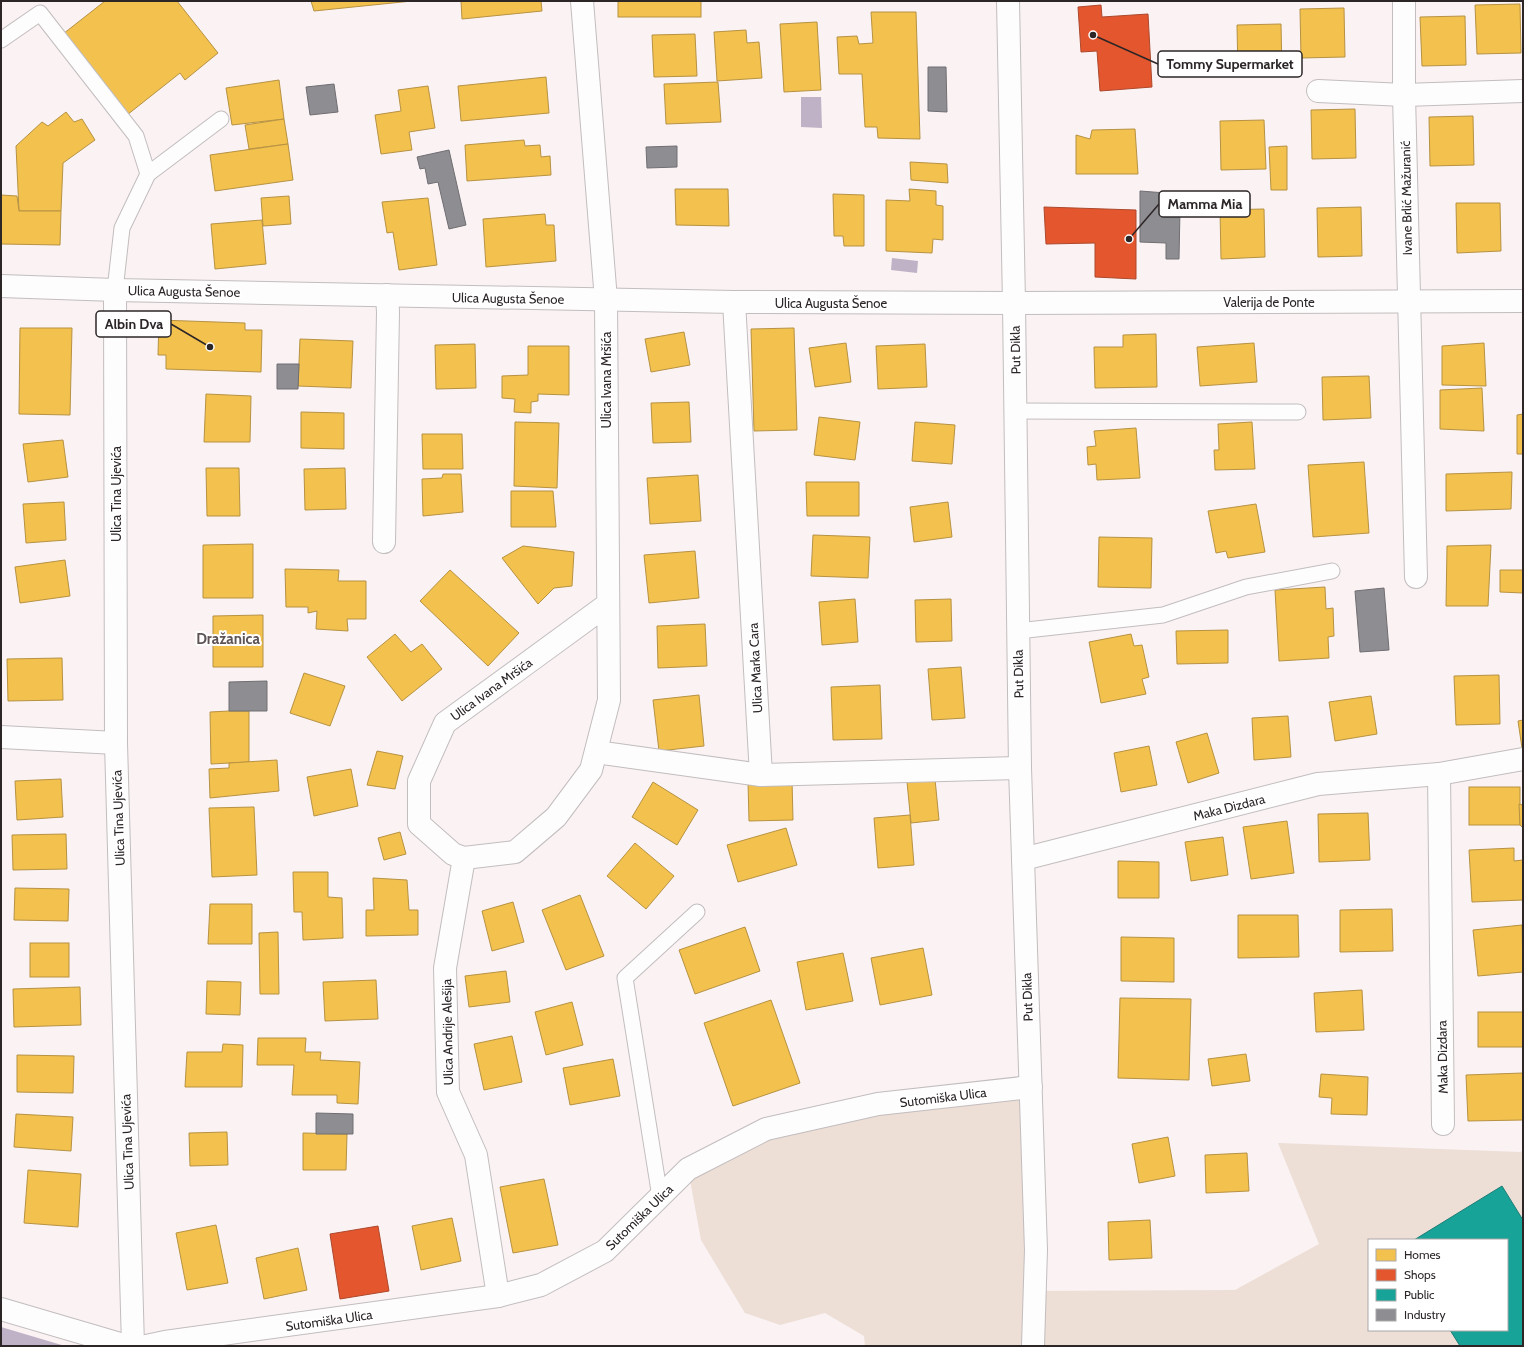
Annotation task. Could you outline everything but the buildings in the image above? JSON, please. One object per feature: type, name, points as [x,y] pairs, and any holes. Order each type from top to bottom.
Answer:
[{"type":"street","name":"Ulica Ivana Mršića","points":[[582,1],[606,300],[609,700],[591,770],[556,817],[515,852],[464,858],[453,854],[419,824],[419,781],[445,723],[608,604]]},
{"type":"street","name":"Put Dikla","points":[[1008,1],[1014,303],[1020,768],[1036,1250],[1033,1346]]},
{"type":"street","name":"Ivane Brlić Mažuranić","points":[[1404,1],[1404,94],[1416,577]]},
{"type":"street","points":[[1318,92],[1404,94],[1523,92]]},
{"type":"street","name":"Ulica Augusta Šenoe","points":[[1,286],[115,290],[606,300],[1014,303]]},
{"type":"street","name":"Ulica Tina Ujevića","points":[[115,290],[116,743],[133,1346]]},
{"type":"street","points":[[384,542],[388,312],[387,295]]},
{"type":"street","name":"Valerija de Ponte","points":[[1014,303],[1523,301]]},
{"type":"street","name":"Ulica Marka Cara","points":[[734,302],[761,775]]},
{"type":"street","points":[[1,737],[116,743]]},
{"type":"street","points":[[596,752],[761,775],[1020,768]]},
{"type":"street","name":"Maka Dizdara","points":[[1023,859],[1318,784],[1439,774],[1523,759]]},
{"type":"street","name":"Maka Dizdara","points":[[1439,774],[1443,1124]]},
{"type":"street","name":"Ulica Andrije Alešija","points":[[464,858],[445,968],[448,1092],[476,1155],[498,1296]]},
{"type":"street","name":"Sutomiška Ulica","points":[[146,1346],[498,1296],[541,1285],[605,1251],[688,1169],[766,1129],[878,1104],[1031,1087]]},
{"type":"street","points":[[1,1309],[127,1346]]},
{"type":"lane","points":[[1,40],[40,13],[136,136],[148,174]]},
{"type":"lane","points":[[115,290],[122,228],[148,174],[221,119]]},
{"type":"lane","points":[[1015,411],[1298,412]]},
{"type":"lane","points":[[1018,631],[1163,615],[1246,587],[1332,571]]},
{"type":"lane","points":[[660,1196],[625,978],[697,912]]},
{"type":"shaded area","points":[[801,97],[821,97],[822,128],[801,127]]},
{"type":"shaded area","points":[[892,258],[918,261],[917,273],[891,270]]},
{"type":"shaded area","points":[[1031,1087],[1035,1291],[1235,1290],[1319,1244],[1278,1143],[1523,1151],[1523,1346],[865,1346],[864,1336],[825,1313],[780,1325],[745,1313],[701,1240],[688,1169],[766,1129]]},
{"type":"shaded area","points":[[1,1327],[65,1346],[1,1346]]},
{"type":"place","name":"Tommy Supermarket","points":[[1093,35]]},
{"type":"place","name":"Mamma Mia","points":[[1129,239]]},
{"type":"place","name":"Albin Dva","points":[[210,347]]},
{"type":"district","name":"Dražanica","points":[[228,639]]}]
